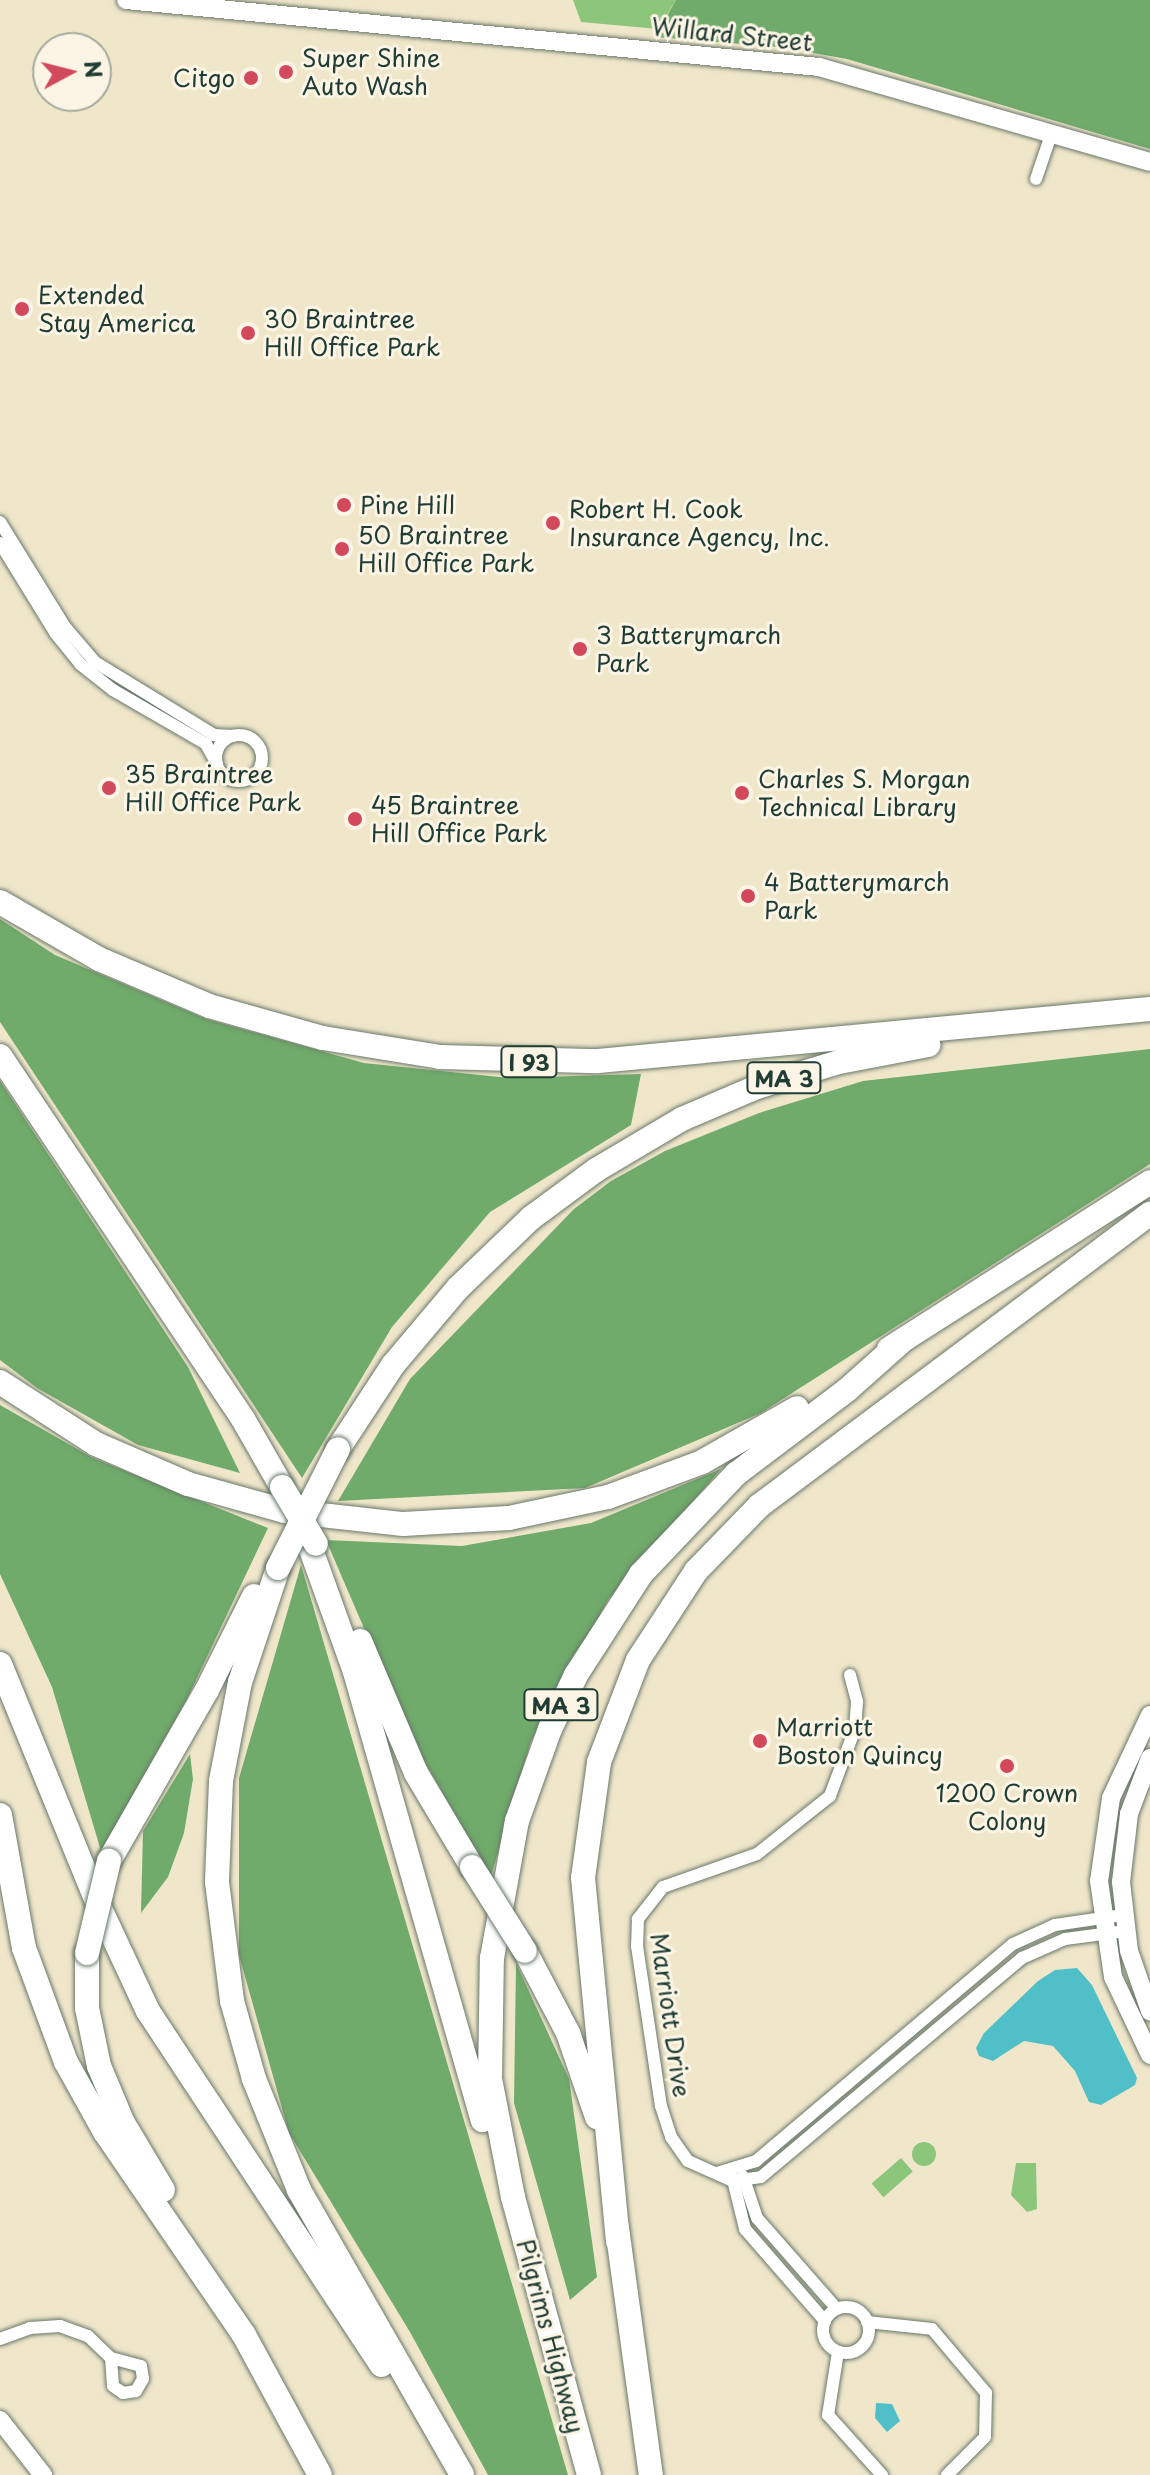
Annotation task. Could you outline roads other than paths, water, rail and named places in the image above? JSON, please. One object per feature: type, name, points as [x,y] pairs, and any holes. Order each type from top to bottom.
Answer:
[{"type":"highway","name":"I 93","points":[[0,902],[99,959],[209,1006],[323,1038],[440,1057],[598,1061],[1150,1009]]},
{"type":"highway","name":"MA 3","points":[[460,2472],[299,2190],[254,2079],[232,2001],[217,1882],[221,1781],[240,1682],[274,1567],[338,1449],[393,1365],[465,1281],[555,1199],[638,1143],[728,1098],[807,1071],[1088,1015]]},
{"type":"highway","points":[[0,1056],[243,1419],[312,1544],[411,1762],[556,2008],[587,2085],[605,2153],[651,2475]]},
{"type":"highway","points":[[0,1382],[96,1444],[226,1496],[343,1520],[454,1523],[568,1508],[683,1470],[772,1424],[1150,1182]]},
{"type":"highway","points":[[618,2241],[583,1878],[599,1762],[638,1660],[688,1581],[750,1514],[1150,1214]]},
{"type":"highway","name":"MA 3","points":[[513,2197],[490,2079],[491,1967],[509,1851],[550,1729],[607,1623],[679,1529],[744,1467],[847,1390],[902,1341]]},
{"type":"highway","points":[[312,1544],[349,1653],[485,2127],[513,2197]]},
{"type":"highway","points":[[274,1567],[109,1861],[87,1953],[89,2021],[112,2101],[320,2475]]},
{"type":"highway","points":[[0,1664],[109,1931],[148,2011],[418,2422],[460,2472]]},
{"type":"highway","points":[[0,1815],[18,1929],[66,2062],[105,2132],[244,2335]]},
{"type":"highway","name":"Pilgrims Highway","points":[[513,2197],[589,2475]]},
{"type":"highway","points":[[632,2339],[661,2475]]},
{"type":"main road","name":"Willard Street","points":[[126,0],[819,67],[1150,162]]},
{"type":"main road","points":[[1150,1715],[1122,1767],[1106,1819],[1102,1925],[1121,1999],[1150,2055]]},
{"type":"main road","points":[[1150,1758],[1125,1832],[1124,1923],[1150,2011]]},
{"type":"main road","points":[[0,2420],[43,2475]]},
{"type":"street","points":[[1036,179],[1052,132]]},
{"type":"street","points":[[0,522],[65,627],[95,662],[214,735],[233,736],[257,743],[262,757],[259,769],[251,778],[236,780],[217,764],[206,744],[113,690],[80,664],[0,543]]},
{"type":"street","points":[[217,764],[218,749],[233,736]]},
{"type":"street","name":"Marriott Drive","points":[[738,2176],[707,2172],[683,2156],[665,2122],[637,1946],[638,1919],[663,1887],[757,1854],[830,1796],[855,1729],[857,1702],[850,1675]]},
{"type":"street","points":[[738,2176],[1013,1944],[1055,1925],[1124,1923]]},
{"type":"street","points":[[738,2176],[757,2218],[837,2309]]},
{"type":"street","points":[[738,2176],[745,2229],[825,2321],[826,2343],[838,2352],[853,2352],[865,2344],[867,2322]]},
{"type":"street","points":[[825,2321],[837,2309],[852,2308],[867,2322],[932,2329],[986,2393],[985,2437],[947,2475]]},
{"type":"street","points":[[0,2339],[30,2328],[60,2326],[88,2336],[111,2358]]},
{"type":"street","points":[[838,2352],[828,2415],[882,2475]]},
{"type":"water","points":[[1077,1968],[1092,1985],[1137,2078],[1135,2085],[1101,2105],[1089,2102],[1075,2071],[1053,2046],[1024,2041],[993,2061],[979,2056],[976,2048],[984,2033],[1038,1981],[1055,1970]]},
{"type":"water","points":[[876,2403],[892,2404],[900,2421],[887,2432],[875,2418]]},
{"type":"place","name":"Super Shine Auto Wash","points":[[286,72]]},
{"type":"place","name":"Citgo","points":[[251,78]]},
{"type":"place","name":"Extended Stay America","points":[[22,309]]},
{"type":"place","name":"30 Braintree Hill Office Park","points":[[248,333]]},
{"type":"place","name":"Pine Hill","points":[[344,505]]},
{"type":"place","name":"Robert H. Cook Insurance Agency, Inc.","points":[[553,523]]},
{"type":"place","name":"50 Braintree Hill Office Park","points":[[342,549]]},
{"type":"place","name":"3 Batterymarch Park","points":[[580,649]]},
{"type":"place","name":"35 Braintree Hill Office Park","points":[[109,788]]},
{"type":"place","name":"Charles S. Morgan Technical Library","points":[[742,793]]},
{"type":"place","name":"45 Braintree Hill Office Park","points":[[355,819]]},
{"type":"place","name":"4 Batterymarch Park","points":[[748,896]]},
{"type":"place","name":"Marriott Boston Quincy","points":[[760,1741]]},
{"type":"place","name":"1200 Crown Colony","points":[[1007,1766]]}]
